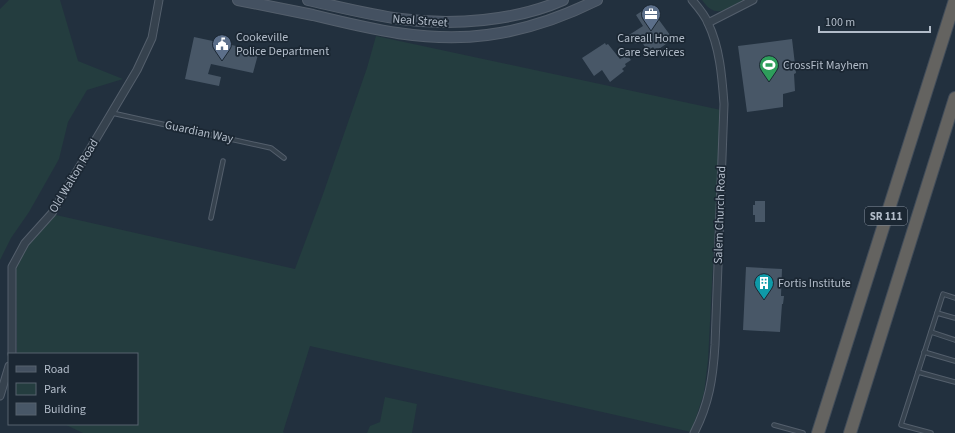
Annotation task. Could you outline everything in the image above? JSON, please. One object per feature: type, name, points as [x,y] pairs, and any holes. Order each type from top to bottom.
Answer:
[{"type":"highway","name":"SR 111","points":[[818,433],[955,0]]},
{"type":"highway","name":"SR 111","points":[[850,433],[955,98]]},
{"type":"main road","name":"Neal Street","points":[[238,0],[376,30],[424,36],[487,35],[517,30],[554,20],[597,0]]},
{"type":"main road","name":"Neal Street","points":[[308,0],[401,20],[456,22],[515,15],[563,0]]},
{"type":"main road","points":[[515,15],[517,30]]},
{"type":"street","name":"Old Walton Road","points":[[12,353],[12,267],[25,242],[52,214],[137,70],[152,38],[159,0]]},
{"type":"street","name":"Salem Church Road","points":[[692,0],[708,23],[718,51],[724,104],[715,345],[712,383],[706,408],[694,433]]},
{"type":"street","points":[[708,23],[753,0]]},
{"type":"street","points":[[0,396],[8,369]]},
{"type":"lane","name":"Guardian Way","points":[[112,113],[271,148],[284,158]]},
{"type":"lane","points":[[211,218],[222,161]]},
{"type":"lane","points":[[931,433],[901,425],[943,294],[955,298]]},
{"type":"lane","points":[[937,313],[955,318]]},
{"type":"lane","points":[[930,332],[955,340]]},
{"type":"lane","points":[[924,352],[955,361]]},
{"type":"lane","points":[[918,372],[955,382]]},
{"type":"lane","points":[[774,425],[803,433]]},
{"type":"green space","points":[[9,0],[60,0],[78,61],[123,79],[87,90],[68,122],[59,159],[29,212],[11,238],[0,260],[0,9]]},
{"type":"green space","points":[[702,0],[743,0],[726,9],[717,11],[712,10]]},
{"type":"green space","points":[[376,36],[721,110],[708,360],[704,393],[691,432],[310,346],[283,432],[284,433],[83,433],[66,425],[138,425],[138,353],[17,353],[16,268],[28,244],[56,215],[295,269],[367,68]]},
{"type":"green space","points":[[385,397],[417,404],[412,433],[367,433],[370,426],[380,422]]},
{"type":"building","name":"Careall Home Care Services","points":[[645,9],[651,18],[655,15],[673,39],[656,51],[653,47],[648,51],[641,41],[636,44],[629,35],[643,26],[636,15]]},
{"type":"building","name":"Cookeville Police Department","points":[[194,37],[259,51],[253,73],[211,64],[208,74],[221,77],[219,86],[185,79]]},
{"type":"building","name":"CrossFit Mayhem","points":[[792,39],[796,73],[794,74],[795,91],[783,94],[783,107],[747,112],[738,46]]},
{"type":"building","points":[[605,43],[606,45],[608,44],[620,59],[627,55],[631,60],[625,64],[626,66],[622,69],[624,71],[610,82],[602,70],[594,76],[582,58]]},
{"type":"building","points":[[755,201],[765,201],[765,222],[755,222],[753,205],[755,205]]},
{"type":"building","name":"Fortis Institute","points":[[746,267],[782,269],[781,296],[784,296],[780,332],[743,330]]},
{"type":"place","name":"Careall Home Care Services","points":[[651,31]]},
{"type":"place","name":"Cookeville Police Department","points":[[222,61]]},
{"type":"place","name":"CrossFit Mayhem","points":[[769,82]]},
{"type":"place","name":"Fortis Institute","points":[[764,300]]}]
